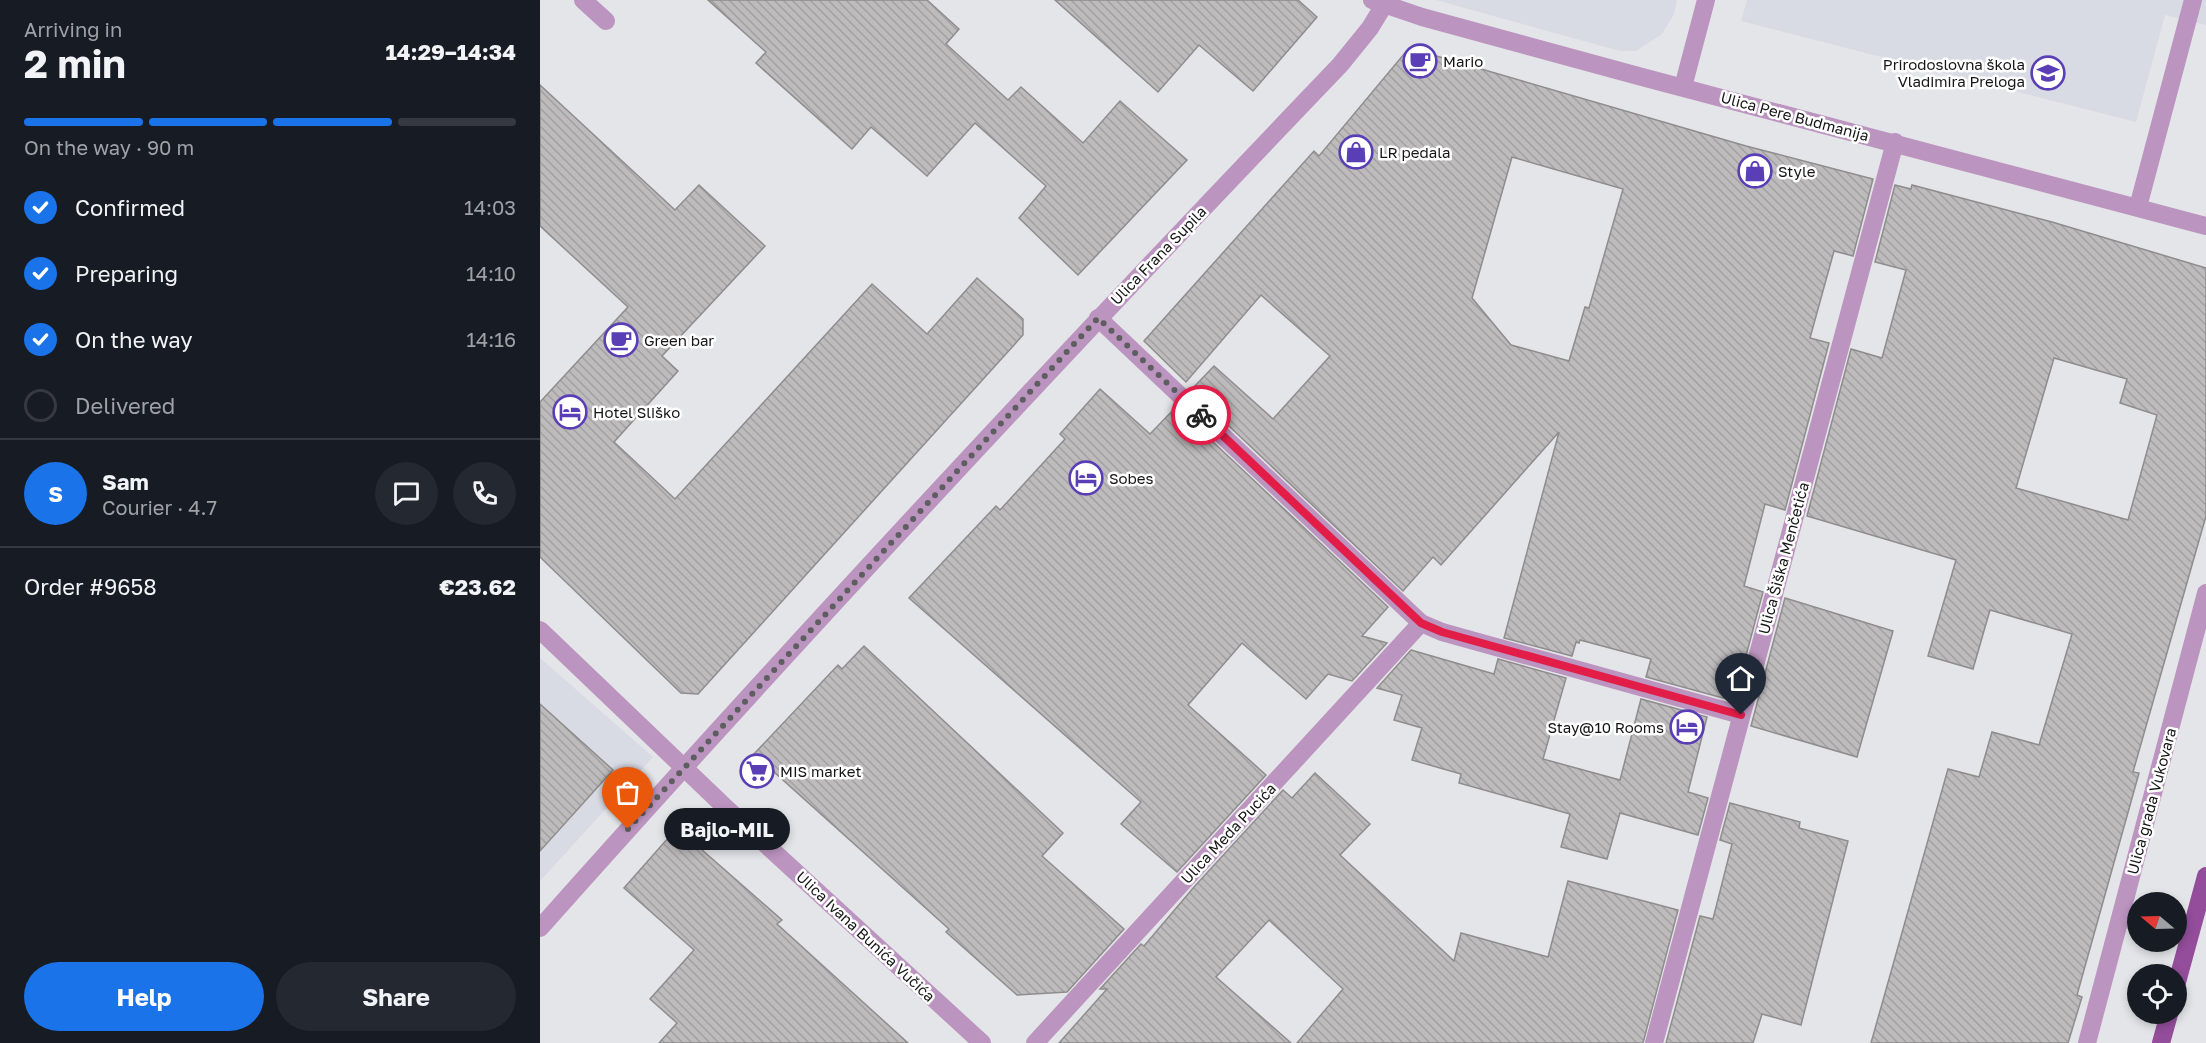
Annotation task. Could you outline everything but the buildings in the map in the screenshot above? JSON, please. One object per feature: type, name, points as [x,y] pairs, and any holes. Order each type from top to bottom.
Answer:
[{"type":"main road","points":[[2182,964],[2206,876]]},
{"type":"main road","points":[[2161,1043],[2166,1024]]},
{"type":"street","points":[[583,0],[606,21]]},
{"type":"street","points":[[1683,87],[1706,0]]},
{"type":"street","points":[[2138,207],[2193,0]]},
{"type":"street","name":"Ulica Pere Budmanija","points":[[1378,2],[1683,87],[2206,226]]},
{"type":"street","name":"Ulica Frana Supila","points":[[540,928],[684,767],[1098,318],[1340,65],[1370,28],[1378,2]]},
{"type":"street","name":"Ulica Šiška Menčetića","points":[[1654,1043],[1895,142]]},
{"type":"street","points":[[1098,318],[1421,623],[1442,632],[1741,715]]},
{"type":"street","name":"Ulica grada Vukovara","points":[[2087,1043],[2206,594]]},
{"type":"street","name":"Ulica Meda Pucića","points":[[1035,1043],[1421,623]]},
{"type":"street","name":"Ulica Ivana Bunića Vučića","points":[[540,630],[982,1043]]},
{"type":"shaded area","points":[[1436,0],[1677,0],[1674,14],[1662,34],[1636,51],[1620,51]]},
{"type":"shaded area","name":"Prirodoslovna škola Vladimira Preloga","points":[[1747,0],[2206,0],[2206,25],[2165,15],[2136,122],[1741,21]]},
{"type":"shaded area","points":[[540,658],[653,757],[540,881]]},
{"type":"way so far","points":[[628,829],[1098,318],[1201,415]]},
{"type":"place","name":"Mario","points":[[1420,61]]},
{"type":"place","name":"Prirodoslovna škola Vladimira Preloga","points":[[2048,73]]},
{"type":"place","name":"LR pedala","points":[[1356,152]]},
{"type":"place","name":"Style","points":[[1755,171]]},
{"type":"place","name":"Green bar","points":[[621,340]]},
{"type":"place","name":"Hotel Sliško","points":[[570,412]]},
{"type":"place","name":"Sobes","points":[[1086,478]]},
{"type":"place","name":"Stay@10 Rooms","points":[[1687,727]]},
{"type":"place","name":"MIS market","points":[[757,771]]},
{"type":"place","name":"Bajlo-MIL","points":[[628,829]]},
{"type":"route","points":[[1201,415],[1421,623],[1442,632],[1741,715]]}]
